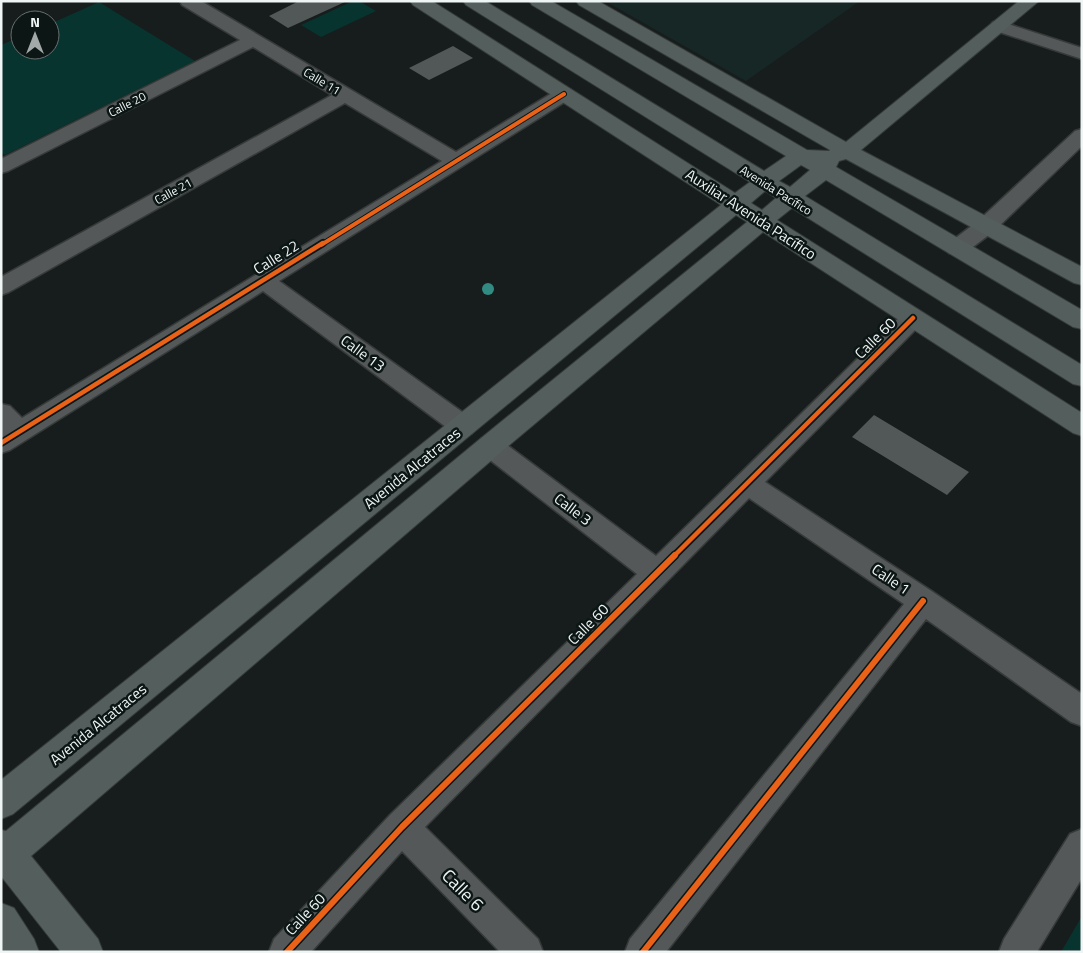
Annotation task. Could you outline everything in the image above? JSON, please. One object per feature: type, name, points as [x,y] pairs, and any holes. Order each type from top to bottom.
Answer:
[{"type":"main road","name":"Auxiliar Avenida Pacífico","points":[[419,1],[1082,426]]},
{"type":"main road","name":"Avenida Pacífico","points":[[472,1],[1082,377]]},
{"type":"main road","points":[[538,1],[800,156],[834,159],[986,226],[1082,278]]},
{"type":"main road","points":[[585,1],[834,159],[957,248],[1082,321]]},
{"type":"main road","points":[[85,952],[3,852],[790,198],[834,159],[1030,1]]},
{"type":"main road","name":"Avenida Alcatraces","points":[[1,802],[763,182],[800,156]]},
{"type":"main road","points":[[1,921],[21,952]]},
{"type":"street","name":"Calle 11","points":[[188,1],[456,161]]},
{"type":"street","points":[[999,26],[1082,54]]},
{"type":"street","name":"Calle 20","points":[[1,168],[253,40]]},
{"type":"street","name":"Calle 22","points":[[10,437],[564,94]]},
{"type":"street","name":"Calle 21","points":[[1,287],[346,95]]},
{"type":"street","points":[[957,248],[986,226],[1082,135]]},
{"type":"street","name":"Calle 13","points":[[263,280],[463,426]]},
{"type":"street","name":"Calle 60","points":[[287,952],[402,827],[913,318]]},
{"type":"street","points":[[1,413],[10,437]]},
{"type":"street","name":"Calle 3","points":[[490,446],[657,573]]},
{"type":"street","name":"Calle 1","points":[[747,483],[922,600],[1082,712]]},
{"type":"street","points":[[642,952],[922,600]]},
{"type":"street","name":"Calle 6","points":[[402,827],[525,952]]},
{"type":"street","points":[[1017,952],[1082,846]]},
{"type":"shaded area","points":[[353,1],[359,1],[376,11],[321,37],[301,25]]},
{"type":"shaded area","points":[[605,1],[860,1],[746,81]]},
{"type":"shaded area","points":[[99,2],[195,61],[5,155],[1,152],[1,45],[10,41],[10,60],[60,60],[60,20]]},
{"type":"shaded area","points":[[1082,916],[1082,952],[1061,952]]},
{"type":"building","points":[[299,1],[347,1],[288,28],[269,16]]},
{"type":"building","points":[[453,46],[473,58],[429,80],[409,68]]},
{"type":"building","points":[[874,415],[969,472],[947,495],[852,437]]},
{"type":"cycle path","points":[[1,443],[564,94]]},
{"type":"cycle path","points":[[287,952],[402,827],[913,318]]},
{"type":"cycle path","points":[[643,952],[923,601]]}]
